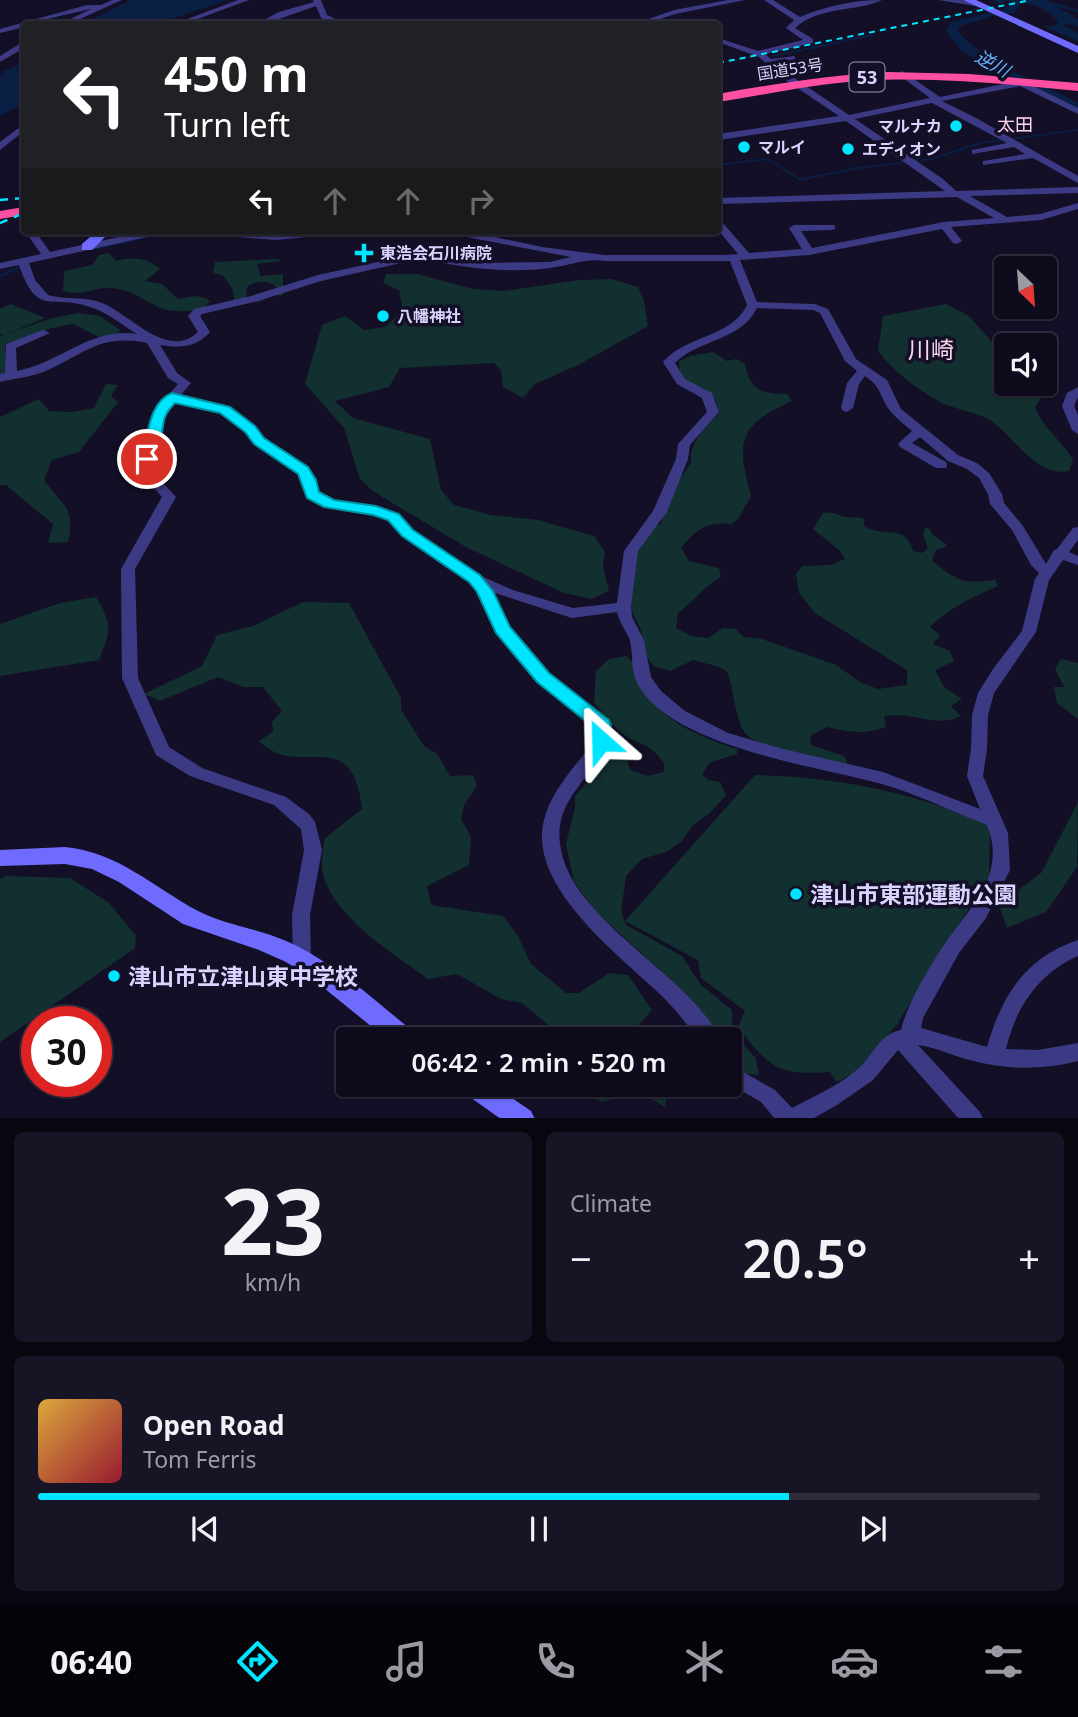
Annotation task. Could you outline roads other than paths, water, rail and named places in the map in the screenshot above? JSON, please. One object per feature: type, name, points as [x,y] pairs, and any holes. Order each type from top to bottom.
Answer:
[{"type":"highway","name":"国道53号","points":[[721,95],[795,83],[903,74],[1078,86]]},
{"type":"highway","points":[[0,213],[21,210]]},
{"type":"street","points":[[70,21],[118,0]]},
{"type":"street","points":[[186,21],[245,0]]},
{"type":"street","points":[[652,21],[650,20],[674,12],[741,0]]},
{"type":"street","points":[[768,0],[801,21]]},
{"type":"street","points":[[759,53],[810,41],[790,28],[792,24],[830,8],[877,0]]},
{"type":"street","points":[[942,0],[972,2],[1078,50]]},
{"type":"street","points":[[266,21],[317,1],[324,16],[332,20]]},
{"type":"street","points":[[36,21],[87,7],[100,7]]},
{"type":"street","points":[[276,16],[296,21]]},
{"type":"street","points":[[0,31],[21,25]]},
{"type":"street","points":[[721,41],[759,53],[795,83],[956,194],[1005,220]]},
{"type":"street","points":[[0,60],[21,47]]},
{"type":"street","points":[[771,61],[792,58]]},
{"type":"street","points":[[903,74],[934,100],[1078,180]]},
{"type":"street","points":[[721,137],[847,118],[1024,81],[1078,111]]},
{"type":"street","points":[[0,146],[21,129]]},
{"type":"street","points":[[975,152],[1015,144]]},
{"type":"street","points":[[986,163],[1034,155]]},
{"type":"street","points":[[721,201],[1078,190]]},
{"type":"street","points":[[473,235],[588,256],[627,260],[739,256],[808,252],[944,225],[1041,217],[1078,206]]},
{"type":"street","points":[[944,225],[957,241]]},
{"type":"street","points":[[808,252],[794,228],[831,227]]},
{"type":"street","points":[[721,229],[739,256],[753,305],[746,318],[726,331],[676,353],[669,362],[680,383],[708,396],[713,412],[684,444],[682,459],[660,512],[633,546],[624,607],[625,617],[637,640],[643,678],[655,695],[691,722],[722,737],[783,755],[883,778],[995,821]]},
{"type":"street","points":[[33,235],[47,256]]},
{"type":"street","points":[[87,247],[100,235]]},
{"type":"street","points":[[0,266],[142,235]]},
{"type":"street","points":[[250,235],[297,235]]},
{"type":"street","points":[[23,261],[36,293],[46,300],[94,304],[162,344],[196,340],[204,332],[194,316],[198,311],[270,294],[317,278],[419,256],[473,266],[551,265],[588,256]]},
{"type":"street","points":[[753,305],[821,309],[851,361],[883,383],[897,412],[953,458],[972,466],[984,476],[998,504],[1018,529],[1035,562],[1046,571]]},
{"type":"street","points":[[44,333],[10,346],[6,377],[41,369],[76,350],[109,338],[127,336],[150,339],[157,346],[167,367],[179,381],[185,383],[158,414],[155,439],[144,471],[169,497],[128,569],[130,678],[162,751],[196,772],[280,801],[309,827],[313,850],[301,915],[302,960]]},
{"type":"street","points":[[847,408],[853,383],[863,371]]},
{"type":"street","points":[[1078,391],[1071,396],[1068,406],[1078,430]]},
{"type":"street","points":[[172,398],[225,410],[250,429],[259,441],[303,470],[309,480],[312,494],[330,504],[376,511],[394,517],[407,533],[474,578],[508,593],[572,613],[624,607]]},
{"type":"street","points":[[921,430],[904,444],[941,465]]},
{"type":"street","points":[[742,1081],[768,1096],[790,1118],[847,1088],[868,1073],[888,1046],[906,1037],[911,1029],[952,948],[990,896],[1001,870],[1002,853],[995,821],[975,776],[980,715],[986,693],[1029,632],[1046,571],[1078,531]]},
{"type":"street","points":[[1059,554],[1078,561]]},
{"type":"street","points":[[474,578],[485,591],[502,629],[543,677],[602,725],[601,741],[571,782],[552,821],[551,850],[563,877],[587,911],[668,990],[700,1027]]},
{"type":"street","points":[[0,858],[85,858],[118,872],[191,918],[225,933],[275,946],[302,960],[389,1027]]},
{"type":"street","points":[[995,1056],[1001,1029],[1027,984],[1039,970],[1078,948]]},
{"type":"street","points":[[906,1037],[995,1056],[1034,1058],[1078,1052]]},
{"type":"street","points":[[906,1037],[973,1118]]},
{"type":"street","points":[[491,1097],[523,1118]]},
{"type":"water","points":[[131,0],[227,0],[166,21],[92,19]]},
{"type":"water","points":[[993,0],[1045,0],[1078,10],[1057,7],[1078,19],[1078,26],[1062,24],[1078,33],[1078,41],[1042,26],[1054,26],[1059,21],[1041,8],[1005,1],[998,5]]},
{"type":"water","points":[[21,63],[21,105],[0,116],[0,77],[5,73],[0,73]]},
{"type":"waterway","name":"逆川","points":[[1001,13],[1011,11],[1016,0]]},
{"type":"waterway","name":"逆川","points":[[991,15],[955,24],[952,31],[965,47],[982,58],[1078,108]]},
{"type":"waterway","points":[[40,21],[58,16]]},
{"type":"waterway","points":[[773,56],[873,35]]},
{"type":"waterway","points":[[721,165],[768,159],[799,179],[804,179],[858,168],[931,159],[981,143],[1078,130]]},
{"type":"waterway","points":[[96,248],[155,235]]},
{"type":"waterway","points":[[0,276],[19,267]]},
{"type":"railway","points":[[721,62],[1031,0]]},
{"type":"railway","points":[[0,200],[21,198]]},
{"type":"railway","points":[[0,223],[21,214]]},
{"type":"place","name":"マルナカ","points":[[956,126]]},
{"type":"place","name":"マルイ","points":[[744,147]]},
{"type":"place","name":"エディオン","points":[[848,149]]},
{"type":"place","name":"東浩会石川病院","points":[[364,253]]},
{"type":"place","name":"八幡神社","points":[[383,316]]},
{"type":"place","name":"津山市東部運動公園","points":[[796,894]]},
{"type":"place","name":"津山市立津山東中学校","points":[[114,976]]},
{"type":"district","name":"太田","points":[[1015,124]]},
{"type":"district","name":"川崎","points":[[931,349]]}]
